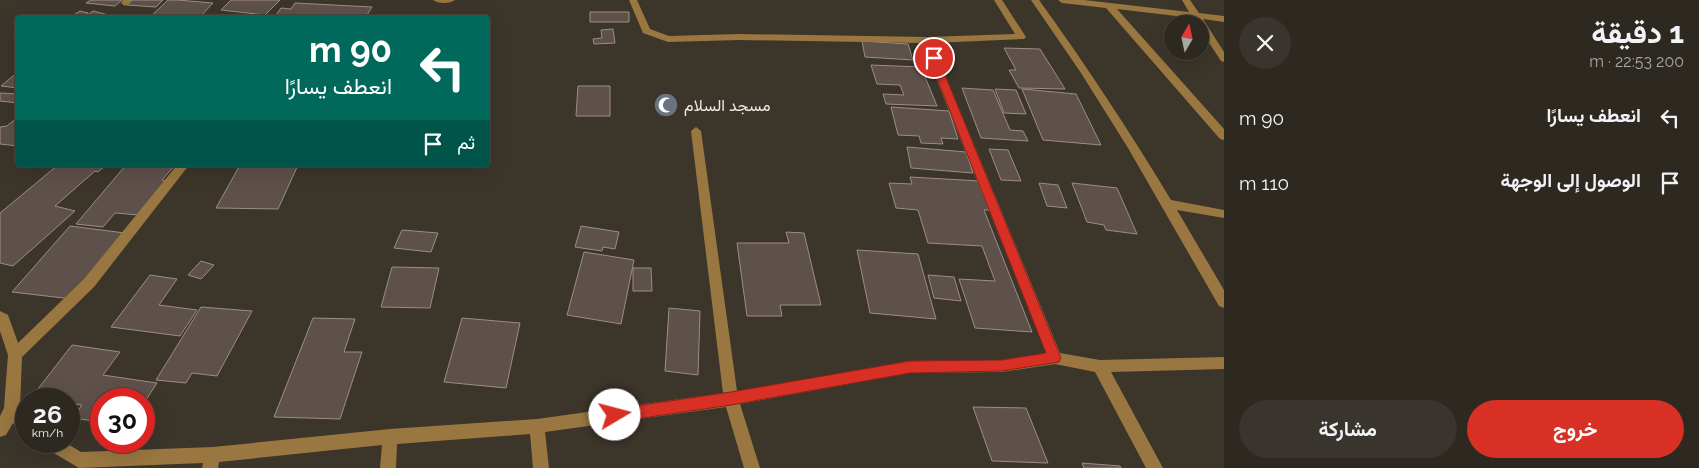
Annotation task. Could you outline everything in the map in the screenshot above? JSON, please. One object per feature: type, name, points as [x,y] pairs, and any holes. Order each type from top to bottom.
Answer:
[{"type":"street","points":[[437,0],[451,0]]},
{"type":"street","points":[[633,0],[646,31],[668,38],[740,37],[926,40],[1021,37],[998,0]]},
{"type":"street","points":[[1035,0],[1066,43],[1150,172],[1224,302]]},
{"type":"street","points":[[1062,0],[1188,15]]},
{"type":"street","points":[[1186,0],[1196,15]]},
{"type":"street","points":[[1109,6],[1224,136]]},
{"type":"street","points":[[1209,17],[1224,19]]},
{"type":"street","points":[[1209,35],[1224,59]]},
{"type":"street","points":[[926,40],[1055,358]]},
{"type":"street","points":[[696,131],[731,399],[752,468]]},
{"type":"street","points":[[15,355],[89,283],[181,167]]},
{"type":"street","points":[[1168,204],[1224,214]]},
{"type":"street","points":[[0,317],[3,319],[15,355],[12,410],[0,430]]},
{"type":"street","points":[[68,453],[79,460],[211,462],[390,437],[537,426],[731,399],[910,367],[1002,366],[1055,358],[1100,366],[1224,363]]},
{"type":"street","points":[[1100,366],[1155,468]]},
{"type":"street","points":[[12,410],[15,413]]},
{"type":"street","points":[[537,426],[541,468]]},
{"type":"street","points":[[388,468],[390,437]]},
{"type":"building","points":[[91,0],[122,0],[115,6],[86,3]]},
{"type":"building","points":[[132,0],[163,0],[156,7],[127,5]]},
{"type":"building","points":[[168,0],[213,3],[202,15],[152,15]]},
{"type":"building","points":[[231,0],[280,0],[265,15],[221,10]]},
{"type":"building","points":[[295,3],[372,7],[367,15],[276,15],[281,8],[291,9]]},
{"type":"building","points":[[80,11],[88,13],[85,15],[74,15]]},
{"type":"building","points":[[93,11],[108,15],[87,15]]},
{"type":"building","points":[[590,12],[629,12],[629,22],[590,22]]},
{"type":"building","points":[[613,29],[615,43],[594,44],[593,39],[602,38],[601,30]]},
{"type":"building","points":[[862,41],[908,44],[913,60],[865,57]]},
{"type":"building","points":[[1004,48],[1040,49],[1065,89],[1019,88],[1009,70],[1016,70]]},
{"type":"building","points":[[871,65],[921,67],[937,106],[886,104],[883,94],[904,95],[900,85],[877,84]]},
{"type":"building","points":[[15,74],[15,88],[1,86]]},
{"type":"building","points":[[578,86],[610,86],[610,116],[576,116]]},
{"type":"building","points":[[962,88],[993,90],[1010,130],[1023,131],[1028,141],[981,138]]},
{"type":"building","points":[[995,89],[1016,90],[1026,114],[1004,113]]},
{"type":"building","points":[[1022,89],[1076,94],[1101,145],[1043,140]]},
{"type":"building","points":[[0,93],[15,94],[15,103],[0,101]]},
{"type":"building","points":[[891,107],[949,111],[958,139],[941,138],[943,144],[921,143],[919,136],[898,135]]},
{"type":"building","points":[[15,119],[15,146],[0,144],[0,127],[7,126]]},
{"type":"building","points":[[907,147],[966,152],[973,173],[911,168]]},
{"type":"building","points":[[989,149],[1008,150],[1021,181],[1001,180]]},
{"type":"building","points":[[56,167],[104,167],[98,172],[95,171],[55,206],[75,211],[13,266],[0,263],[0,213]]},
{"type":"building","points":[[124,167],[173,167],[162,180],[167,181],[139,215],[115,213],[103,227],[76,224]]},
{"type":"building","points":[[239,167],[297,167],[278,209],[216,208]]},
{"type":"building","points":[[910,177],[980,181],[992,210],[984,210],[1032,332],[975,328],[959,279],[995,281],[982,246],[928,243],[918,210],[896,208],[889,183],[912,184]]},
{"type":"building","points":[[1039,183],[1058,185],[1067,208],[1047,206]]},
{"type":"building","points":[[1072,183],[1117,188],[1137,234],[1106,230],[1104,225],[1087,222]]},
{"type":"building","points":[[70,226],[125,233],[72,299],[12,292]]},
{"type":"building","points":[[581,226],[619,232],[615,249],[603,247],[602,251],[575,247]]},
{"type":"building","points":[[402,230],[438,233],[431,252],[394,248]]},
{"type":"building","points":[[786,232],[804,233],[821,305],[780,305],[782,316],[747,316],[737,243],[789,243]]},
{"type":"building","points":[[857,250],[918,254],[936,319],[870,313]]},
{"type":"building","points":[[584,252],[634,260],[621,324],[567,315]]},
{"type":"building","points":[[201,261],[214,265],[201,279],[188,275]]},
{"type":"building","points":[[392,267],[439,268],[430,308],[381,307]]},
{"type":"building","points":[[633,268],[651,268],[652,291],[633,291]]},
{"type":"building","points":[[150,275],[177,279],[159,305],[197,310],[180,336],[111,327]]},
{"type":"building","points":[[928,275],[954,277],[961,301],[934,298]]},
{"type":"building","points":[[201,307],[252,311],[217,376],[192,373],[186,383],[156,380]]},
{"type":"building","points":[[669,308],[700,311],[698,375],[665,371]]},
{"type":"building","points":[[313,318],[355,319],[344,352],[362,352],[340,419],[274,417]]},
{"type":"building","points":[[462,318],[520,323],[506,388],[444,382]]},
{"type":"building","points":[[72,345],[120,352],[103,375],[157,383],[154,388],[90,388],[90,420],[80,419],[80,408],[82,405],[80,405],[80,388],[39,388]]},
{"type":"building","points":[[973,407],[1026,408],[1048,463],[992,461]]},
{"type":"building","points":[[1082,463],[1120,466],[1121,468],[1084,468]]},
{"type":"place","name":"مسجد السلام","points":[[666,105]]},
{"type":"route","points":[[615,415],[731,399],[910,367],[1002,366],[1055,358],[934,58]]}]
